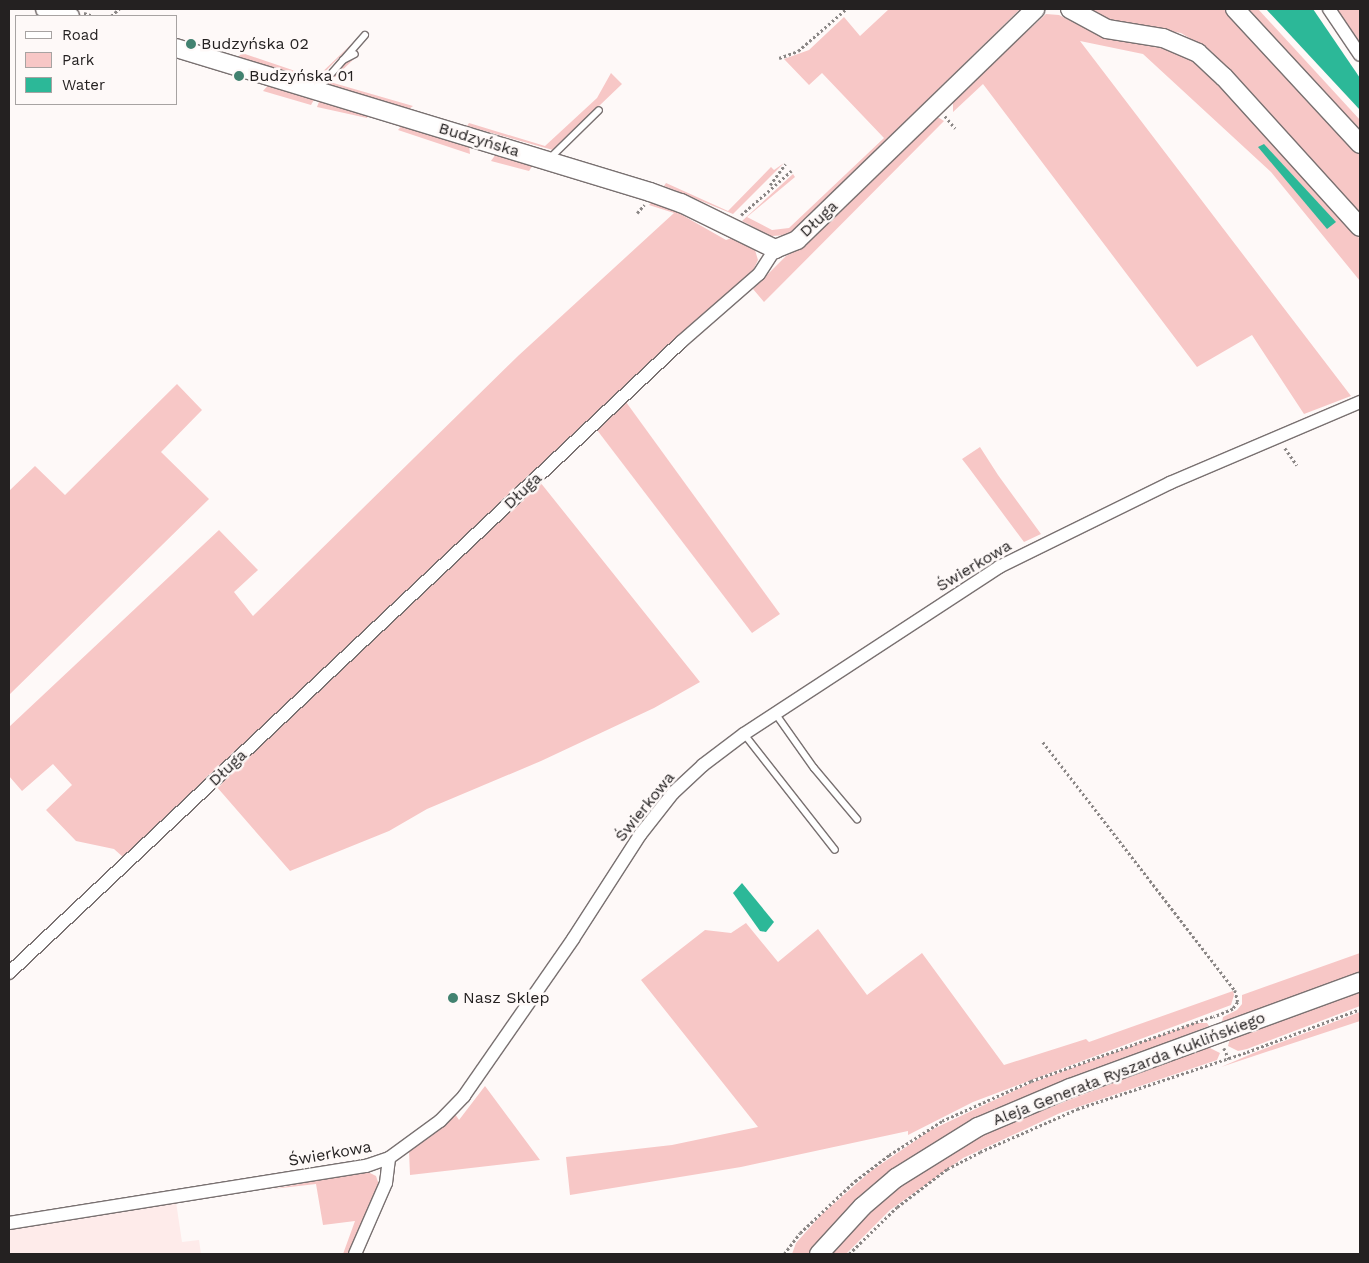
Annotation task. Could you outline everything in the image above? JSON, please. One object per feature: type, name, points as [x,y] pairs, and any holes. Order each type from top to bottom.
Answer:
[{"type":"street","points":[[45,9],[66,15]]},
{"type":"street","name":"Długa","points":[[9,973],[681,342],[759,274],[775,249],[788,246],[803,234],[1035,9]]},
{"type":"street","points":[[1070,9],[1100,26],[1163,38],[1198,52],[1224,76],[1360,227]]},
{"type":"street","points":[[1235,9],[1360,144]]},
{"type":"street","points":[[1329,9],[1360,55]]},
{"type":"street","name":"Budzyńska","points":[[178,49],[681,202],[775,249]]},
{"type":"street","name":"Świerkowa","points":[[9,1223],[366,1166],[389,1158],[440,1121],[464,1096],[656,814],[703,765],[744,734],[999,567],[1170,483],[1360,402]]},
{"type":"street","name":"Aleja Generała Ryszarda Kuklińskiego","points":[[819,1254],[878,1193],[952,1141],[1039,1100],[1360,982]]},
{"type":"street","points":[[355,1254],[386,1183],[389,1158]]},
{"type":"lane","points":[[316,91],[337,64],[365,35]]},
{"type":"lane","points":[[337,64],[355,54]]},
{"type":"lane","points":[[548,160],[599,110]]},
{"type":"lane","points":[[775,714],[814,768],[857,819]]},
{"type":"lane","points":[[744,734],[835,850]]},
{"type":"path","points":[[779,58],[798,51],[846,9]]},
{"type":"path","points":[[768,189],[785,164]]},
{"type":"path","points":[[730,227],[768,189],[791,171]]},
{"type":"path","points":[[1277,437],[1297,465]]},
{"type":"path","points":[[1043,742],[1236,990],[1238,1002],[1233,1009],[1214,1016],[1218,1034]]},
{"type":"path","points":[[849,1254],[892,1212],[933,1179],[997,1144],[1077,1109],[1248,1052],[1360,1009]]},
{"type":"shaded area","points":[[176,1202],[182,1242],[199,1240],[201,1254],[9,1254],[9,1230]]},
{"type":"green space","points":[[889,9],[1020,9],[789,235],[771,236],[742,221],[793,174],[795,177],[747,217],[772,230],[789,228],[884,138],[822,73],[809,85],[784,59],[809,50],[844,17],[860,36]]},
{"type":"green space","points":[[1093,9],[1224,9],[1360,154],[1360,215],[1211,51],[1181,33],[1114,22],[1090,11]]},
{"type":"green space","points":[[1244,9],[1258,9],[1360,120],[1360,136]]},
{"type":"green space","points":[[1334,9],[1360,9],[1360,47]]},
{"type":"green space","points":[[1046,14],[1059,15],[1105,38],[1166,49],[1190,58],[1207,72],[1360,239],[1360,281],[1271,172],[1143,54],[1080,41],[1351,396],[1304,414],[1252,335],[1197,367],[983,84],[953,112],[953,99]]},
{"type":"green space","points":[[363,33],[316,81],[238,57],[242,53],[316,78]]},
{"type":"green space","points":[[356,57],[330,82],[413,106],[409,109],[326,84],[345,63]]},
{"type":"green space","points":[[611,73],[622,84],[553,150],[467,126],[469,123],[545,146],[597,98]]},
{"type":"green space","points":[[270,83],[315,98],[311,105],[263,91]]},
{"type":"green space","points":[[320,99],[368,115],[367,118],[317,107]]},
{"type":"green space","points":[[936,116],[944,121],[764,302],[753,289],[786,256],[801,248]]},
{"type":"green space","points":[[404,123],[469,144],[470,154],[398,130]]},
{"type":"green space","points":[[496,154],[533,165],[529,171],[491,161]]},
{"type":"green space","points":[[784,163],[733,214],[664,186],[666,183],[728,211],[771,167],[774,170]]},
{"type":"green space","points":[[654,199],[726,240],[735,237],[755,250],[758,260],[751,275],[123,857],[114,849],[76,841],[46,810],[72,785],[53,764],[22,791],[9,776],[9,727],[219,530],[258,570],[234,592],[253,616],[518,356],[674,213],[649,205]]},
{"type":"green space","points":[[177,384],[202,410],[161,452],[209,499],[9,695],[9,491],[35,466],[65,495]]},
{"type":"green space","points":[[626,402],[780,614],[752,633],[597,430]]},
{"type":"green space","points":[[980,447],[1041,534],[1024,542],[962,459]]},
{"type":"green space","points":[[540,482],[700,682],[654,708],[541,761],[427,809],[389,831],[290,871],[216,786]]},
{"type":"green space","points":[[746,923],[778,962],[818,929],[867,995],[922,953],[1004,1065],[1086,1039],[1089,1042],[1233,991],[1234,995],[1231,1005],[973,1102],[908,1135],[908,1131],[741,1167],[570,1195],[566,1157],[672,1145],[758,1127],[641,980],[705,930],[731,933]]},
{"type":"green space","points":[[1360,953],[1360,973],[1222,1022],[1223,1017],[1237,1010],[1242,1004],[1242,995]]},
{"type":"green space","points":[[1360,990],[1360,1006],[1247,1049],[1238,1051],[1228,1046],[1230,1038]]},
{"type":"green space","points":[[1360,1012],[1360,1021],[1221,1067],[1256,1052]]},
{"type":"green space","points":[[1195,1023],[1207,1023],[1209,1026],[1005,1106],[944,1138],[887,1176],[830,1229],[809,1254],[792,1254],[796,1243],[821,1215],[871,1171],[931,1130],[1031,1083]]},
{"type":"green space","points":[[1208,1047],[1220,1053],[1217,1060],[1060,1113],[963,1158],[890,1210],[846,1254],[830,1254],[865,1215],[914,1175],[971,1139],[1053,1103]]},
{"type":"green space","points":[[485,1086],[540,1160],[410,1175],[409,1151],[455,1114],[459,1120]]},
{"type":"green space","points":[[366,1171],[376,1176],[379,1185],[348,1254],[343,1254],[355,1221],[323,1225],[316,1184],[273,1189]]},
{"type":"water","points":[[1266,9],[1313,9],[1360,78],[1360,110]]},
{"type":"water","points":[[1264,144],[1336,222],[1327,229],[1258,147]]},
{"type":"water","points":[[742,883],[774,922],[766,932],[760,931],[733,893]]},
{"type":"place","name":"Budzyńska 02","points":[[191,44]]},
{"type":"place","name":"Budzyńska 01","points":[[239,76]]},
{"type":"place","name":"Nasz Sklep","points":[[453,998]]}]
